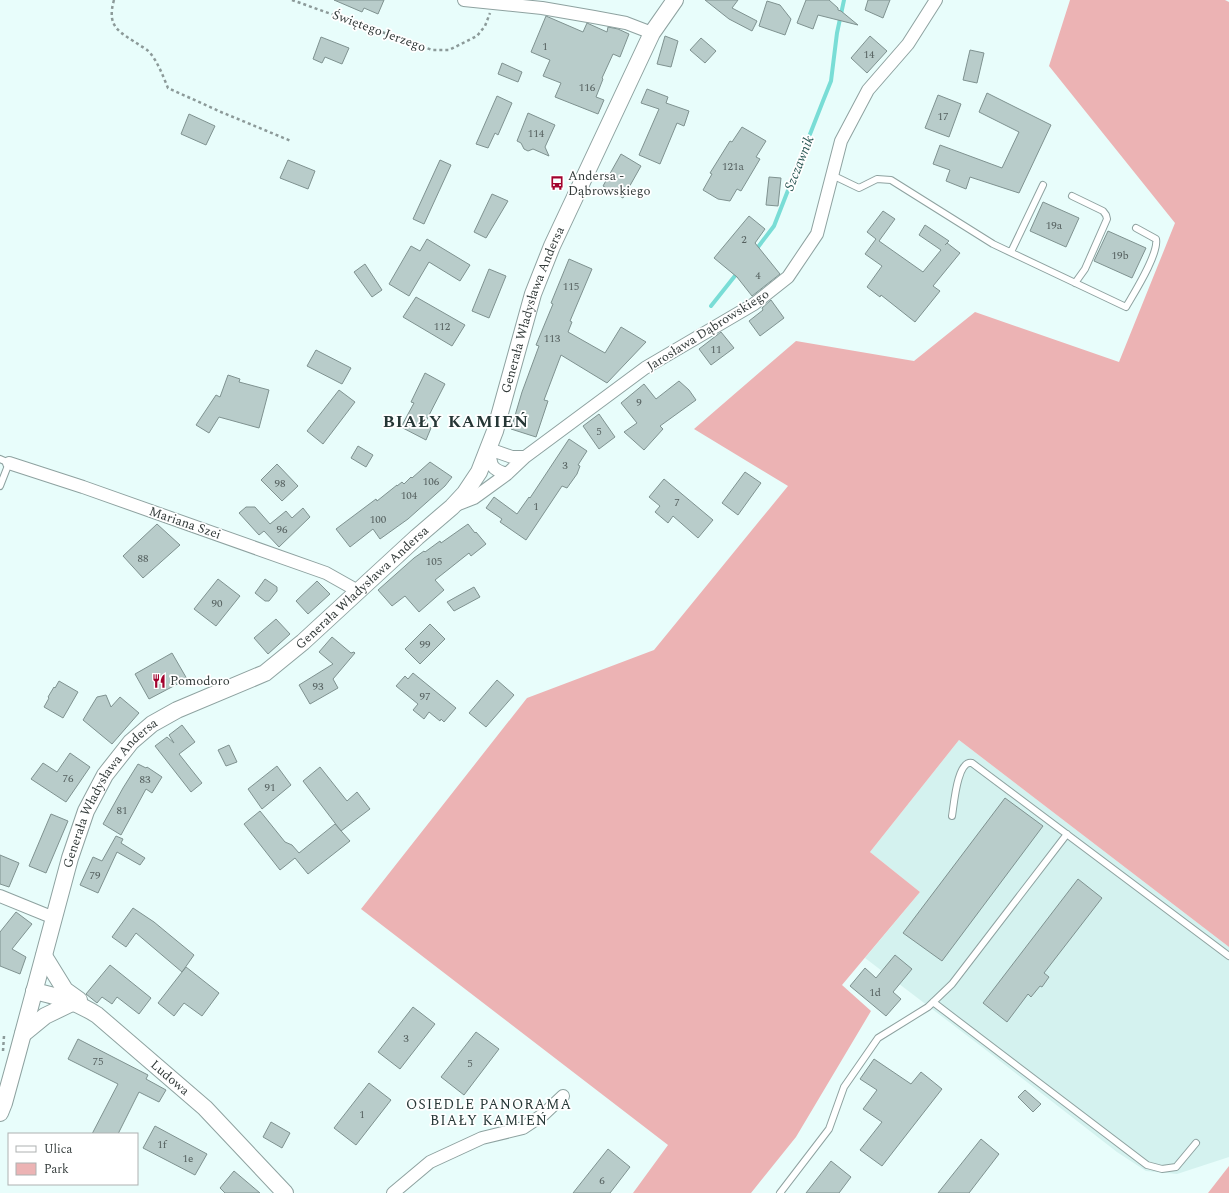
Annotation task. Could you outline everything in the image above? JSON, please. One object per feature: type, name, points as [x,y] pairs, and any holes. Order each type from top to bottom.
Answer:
[{"type":"street","points":[[464,0],[542,8],[594,16],[626,23],[652,33]]},
{"type":"street","name":"Generała Władysława Andersa","points":[[0,1113],[23,1034],[70,858],[86,811],[105,775],[131,742],[152,724],[177,710],[265,673],[303,642],[452,507],[465,493],[479,472],[496,432],[533,294],[552,246],[573,197],[652,33],[675,0]]},
{"type":"street","name":"Jarosława Dąbrowskiego","points":[[452,507],[474,498],[507,474],[525,457],[646,368],[754,304],[788,277],[817,234],[841,141],[868,90],[908,44],[934,1]]},
{"type":"street","points":[[507,474],[495,470],[491,466],[489,449],[512,457],[525,457]]},
{"type":"street","name":"Mariana Szei","points":[[5,461],[326,573],[358,591]]},
{"type":"street","points":[[0,896],[54,918]]},
{"type":"street","points":[[23,1034],[44,1016],[80,1005],[76,998],[65,990],[44,956]]},
{"type":"street","name":"Ludowa","points":[[34,990],[63,998],[80,1005],[97,1015],[204,1108],[285,1193]]},
{"type":"street","points":[[394,1193],[430,1162],[482,1138],[523,1128],[544,1114],[563,1096]]},
{"type":"lane","points":[[832,175],[859,188],[877,179],[891,180],[993,244],[1126,307],[1150,262],[1157,244],[1156,239],[1136,228]]},
{"type":"lane","points":[[1011,252],[1042,185]]},
{"type":"lane","points":[[1072,196],[1103,211],[1107,219],[1085,269],[1076,283]]},
{"type":"lane","points":[[0,486],[5,461]]},
{"type":"lane","points":[[952,816],[960,772],[966,764],[969,762],[972,763],[1229,956]]},
{"type":"lane","points":[[780,1193],[829,1129],[844,1088],[878,1038],[902,1025],[928,1007],[952,984],[1067,834]]},
{"type":"lane","points":[[933,1002],[1147,1165],[1162,1169],[1176,1167],[1196,1143]]},
{"type":"path","points":[[114,0],[111,12],[113,25],[123,34],[150,52],[160,69],[168,88],[291,141]]},
{"type":"path","name":"Świętego Jerzego","points":[[292,0],[432,50],[449,50],[476,36],[485,26],[494,4]]},
{"type":"shaded area","points":[[959,740],[1229,947],[1229,1157],[1177,1174],[1146,1171],[1117,1152],[865,958],[920,892],[870,852]]},
{"type":"green space","points":[[1070,0],[1225,0],[1229,2],[1229,947],[959,740],[870,852],[920,892],[842,985],[871,1011],[796,1137],[751,1193],[633,1193],[668,1145],[361,909],[527,698],[654,650],[788,486],[694,429],[796,341],[914,361],[975,312],[1119,362],[1175,223],[1049,66]]},
{"type":"green space","points":[[1229,1166],[1229,1193],[1208,1193]]},
{"type":"building","points":[[334,0],[384,0],[378,14],[364,8],[362,12]]},
{"type":"building","points":[[705,0],[738,0],[732,8],[757,21],[752,31],[729,19]]},
{"type":"building","points":[[806,0],[829,0],[838,8],[838,10],[858,25],[818,15],[813,29],[797,23]]},
{"type":"building","points":[[868,0],[890,0],[883,18],[865,10]]},
{"type":"building","points":[[767,1],[780,5],[791,19],[785,35],[759,26]]},
{"type":"building","points":[[546,16],[583,32],[587,23],[607,32],[608,27],[618,29],[629,34],[620,57],[613,54],[602,78],[603,79],[596,97],[604,100],[598,114],[555,97],[561,83],[543,76],[550,60],[531,52]]},
{"type":"building","points":[[665,36],[678,41],[671,67],[657,64]]},
{"type":"building","points":[[870,36],[887,51],[867,73],[851,58]]},
{"type":"building","points":[[321,37],[349,48],[342,64],[325,57],[322,63],[313,59]]},
{"type":"building","points":[[701,38],[716,51],[705,63],[690,50]]},
{"type":"building","points":[[970,50],[984,53],[977,83],[963,80]]},
{"type":"building","points":[[502,63],[522,72],[518,82],[498,74]]},
{"type":"building","points":[[647,89],[668,97],[666,103],[689,111],[684,126],[677,123],[660,164],[639,155],[659,109],[641,103]]},
{"type":"building","points":[[987,93],[1051,125],[1019,193],[970,177],[966,189],[946,181],[950,170],[933,164],[940,145],[1002,168],[1019,132],[979,112]]},
{"type":"building","points":[[938,95],[961,104],[949,137],[925,128]]},
{"type":"building","points":[[497,96],[512,103],[498,135],[495,133],[488,148],[476,144]]},
{"type":"building","points":[[528,113],[555,125],[545,147],[549,156],[533,149],[528,151],[524,149],[521,143],[517,141]]},
{"type":"building","points":[[189,114],[215,126],[206,145],[181,134]]},
{"type":"building","points":[[742,127],[766,141],[756,157],[760,159],[741,191],[737,189],[730,201],[718,199],[703,190],[712,174],[710,173],[730,141],[732,142]]},
{"type":"building","points":[[621,154],[641,166],[623,198],[603,186]]},
{"type":"building","points":[[288,160],[315,171],[308,189],[280,178]]},
{"type":"building","points":[[440,160],[451,165],[424,224],[413,219]]},
{"type":"building","points":[[769,177],[781,178],[778,206],[766,205]]},
{"type":"building","points":[[492,194],[508,201],[486,238],[474,232]]},
{"type":"building","points":[[1043,202],[1079,218],[1066,247],[1030,231]]},
{"type":"building","points":[[883,211],[895,219],[879,241],[923,272],[941,250],[919,235],[925,225],[949,241],[947,243],[960,253],[933,286],[940,291],[915,322],[881,295],[880,297],[867,287],[882,266],[865,254],[876,239],[867,232]]},
{"type":"building","points":[[749,216],[765,229],[755,243],[780,274],[752,296],[737,277],[714,258]]},
{"type":"building","points":[[1108,231],[1146,248],[1132,278],[1094,261]]},
{"type":"building","points":[[427,239],[470,265],[460,281],[429,262],[409,296],[389,284],[411,246],[420,251]]},
{"type":"building","points":[[569,259],[592,269],[570,321],[572,322],[568,332],[605,353],[621,327],[646,342],[607,383],[561,355],[544,400],[548,401],[536,437],[511,429],[522,392],[539,346],[536,345]]},
{"type":"building","points":[[365,264],[382,290],[372,297],[354,272]]},
{"type":"building","points":[[489,269],[506,276],[489,318],[472,311]]},
{"type":"building","points":[[416,297],[465,325],[452,346],[403,317]]},
{"type":"building","points":[[771,300],[784,318],[760,336],[749,321],[763,310],[762,308]]},
{"type":"building","points":[[721,332],[734,348],[711,365],[699,349]]},
{"type":"building","points":[[316,350],[351,368],[342,384],[307,366]]},
{"type":"building","points":[[425,373],[445,384],[424,425],[431,428],[426,440],[401,427],[414,403],[411,402]]},
{"type":"building","points":[[228,375],[240,379],[239,382],[269,390],[259,428],[219,417],[209,433],[196,425],[216,395],[220,397]]},
{"type":"building","points":[[679,381],[689,390],[696,400],[660,426],[663,429],[644,450],[624,432],[637,423],[621,403],[644,384],[656,399]]},
{"type":"building","points":[[339,390],[355,402],[323,444],[307,431]]},
{"type":"building","points":[[599,414],[615,437],[599,449],[583,426]]},
{"type":"building","points":[[569,439],[587,451],[578,465],[580,466],[577,474],[567,488],[562,486],[526,540],[500,522],[502,519],[486,508],[494,497],[517,514],[529,497],[530,498]]},
{"type":"building","points":[[358,446],[373,455],[366,467],[351,458]]},
{"type":"building","points":[[430,462],[452,477],[445,486],[408,519],[380,539],[373,529],[350,547],[336,529],[376,499],[377,501],[397,485],[402,482],[404,484]]},
{"type":"building","points":[[277,464],[298,486],[282,501],[261,480]]},
{"type":"building","points":[[745,472],[761,483],[738,515],[722,503]]},
{"type":"building","points":[[664,479],[713,520],[698,538],[673,516],[668,523],[655,512],[660,506],[649,497]]},
{"type":"building","points":[[246,507],[255,507],[270,524],[286,511],[292,518],[303,508],[310,517],[279,547],[264,531],[259,535],[239,513]]},
{"type":"building","points":[[157,524],[180,545],[143,578],[123,556]]},
{"type":"building","points":[[468,524],[486,544],[471,556],[469,553],[435,580],[444,590],[419,612],[405,596],[392,606],[378,590],[414,558],[440,541],[441,543]]},
{"type":"building","points":[[218,579],[240,596],[216,626],[194,609]]},
{"type":"building","points":[[265,579],[277,587],[277,591],[269,601],[265,601],[255,593]]},
{"type":"building","points":[[317,581],[330,594],[308,614],[296,601]]},
{"type":"building","points":[[474,587],[480,597],[454,611],[447,602]]},
{"type":"building","points":[[276,619],[290,634],[268,654],[254,638]]},
{"type":"building","points":[[430,624],[445,639],[420,664],[405,649]]},
{"type":"building","points":[[332,637],[351,653],[355,653],[333,679],[338,688],[310,704],[299,685],[333,664],[319,652]]},
{"type":"building","points":[[172,653],[187,679],[149,699],[135,674]]},
{"type":"building","points":[[413,673],[456,708],[444,722],[441,719],[440,721],[429,712],[424,719],[413,710],[418,704],[396,686],[405,676],[408,679]]},
{"type":"building","points":[[497,680],[514,695],[486,727],[469,713]]},
{"type":"building","points":[[59,681],[78,692],[63,718],[44,707],[49,698],[48,697]]},
{"type":"building","points":[[106,695],[111,707],[120,697],[139,713],[112,744],[83,720],[97,697]]},
{"type":"building","points":[[182,725],[195,742],[179,754],[202,783],[191,792],[155,746],[167,737],[174,743],[169,735]]},
{"type":"building","points":[[229,745],[237,762],[226,766],[218,750]]},
{"type":"building","points":[[70,753],[90,767],[66,802],[31,779],[43,763],[57,772]]},
{"type":"building","points":[[138,764],[146,768],[147,767],[162,777],[152,793],[146,789],[121,835],[103,824]]},
{"type":"building","points":[[277,766],[291,785],[262,809],[248,789]]},
{"type":"building","points":[[320,767],[347,801],[357,792],[370,809],[341,831],[303,781]]},
{"type":"building","points":[[1005,798],[1043,826],[942,961],[903,933]]},
{"type":"building","points":[[260,811],[285,842],[292,845],[299,853],[335,824],[350,841],[308,874],[295,858],[280,870],[244,824]]},
{"type":"building","points":[[51,814],[68,821],[46,873],[29,866]]},
{"type":"building","points":[[116,836],[123,839],[121,843],[145,858],[140,865],[117,852],[98,893],[80,885],[93,857],[102,861]]},
{"type":"building","points":[[0,855],[19,863],[9,887],[0,884]]},
{"type":"building","points":[[1078,879],[1102,898],[1044,973],[1049,977],[1042,987],[1040,986],[1031,997],[1028,994],[1007,1022],[983,1003]]},
{"type":"building","points":[[133,908],[154,922],[194,955],[182,972],[136,933],[126,947],[112,937]]},
{"type":"building","points":[[16,912],[32,924],[12,949],[26,957],[20,974],[0,966],[0,932]]},
{"type":"building","points":[[895,955],[912,969],[893,992],[901,999],[886,1016],[850,986],[865,968],[876,978]]},
{"type":"building","points":[[110,965],[151,998],[139,1014],[117,997],[112,1004],[102,997],[97,1003],[86,994]]},
{"type":"building","points":[[186,967],[219,993],[202,1016],[184,1003],[174,1016],[158,1003]]},
{"type":"building","points":[[413,1007],[435,1024],[400,1069],[378,1052]]},
{"type":"building","points":[[476,1032],[499,1049],[464,1095],[441,1077]]},
{"type":"building","points":[[78,1039],[148,1075],[146,1079],[166,1090],[159,1102],[139,1092],[118,1133],[93,1133],[118,1084],[68,1059]]},
{"type":"building","points":[[874,1059],[911,1084],[921,1072],[942,1089],[882,1166],[860,1150],[882,1122],[863,1109],[877,1090],[860,1079]]},
{"type":"building","points":[[369,1083],[391,1100],[356,1145],[334,1128]]},
{"type":"building","points":[[1025,1090],[1041,1104],[1033,1112],[1018,1097]]},
{"type":"building","points":[[271,1122],[290,1133],[282,1148],[263,1137]]},
{"type":"building","points":[[155,1126],[207,1154],[195,1175],[143,1148]]},
{"type":"building","points":[[981,1139],[999,1154],[969,1193],[938,1193]]},
{"type":"building","points":[[608,1149],[630,1167],[610,1193],[573,1193]]},
{"type":"building","points":[[831,1161],[851,1177],[839,1193],[806,1193]]},
{"type":"building","points":[[234,1171],[260,1193],[225,1193],[220,1188]]},
{"type":"waterway","name":"Szczawnik","points":[[755,251],[774,226],[831,81],[837,33],[844,0]]},
{"type":"waterway","name":"Szczawnik","points":[[711,306],[738,272]]},
{"type":"place","name":"Andersa - Dąbrowskiego","points":[[557,183]]},
{"type":"place","name":"Pomodoro","points":[[159,681]]},
{"type":"district","name":"BIAŁY KAMIEŃ","points":[[456,422]]},
{"type":"district","name":"OSIEDLE PANORAMA BIAŁY KAMIEŃ","points":[[489,1112]]}]
